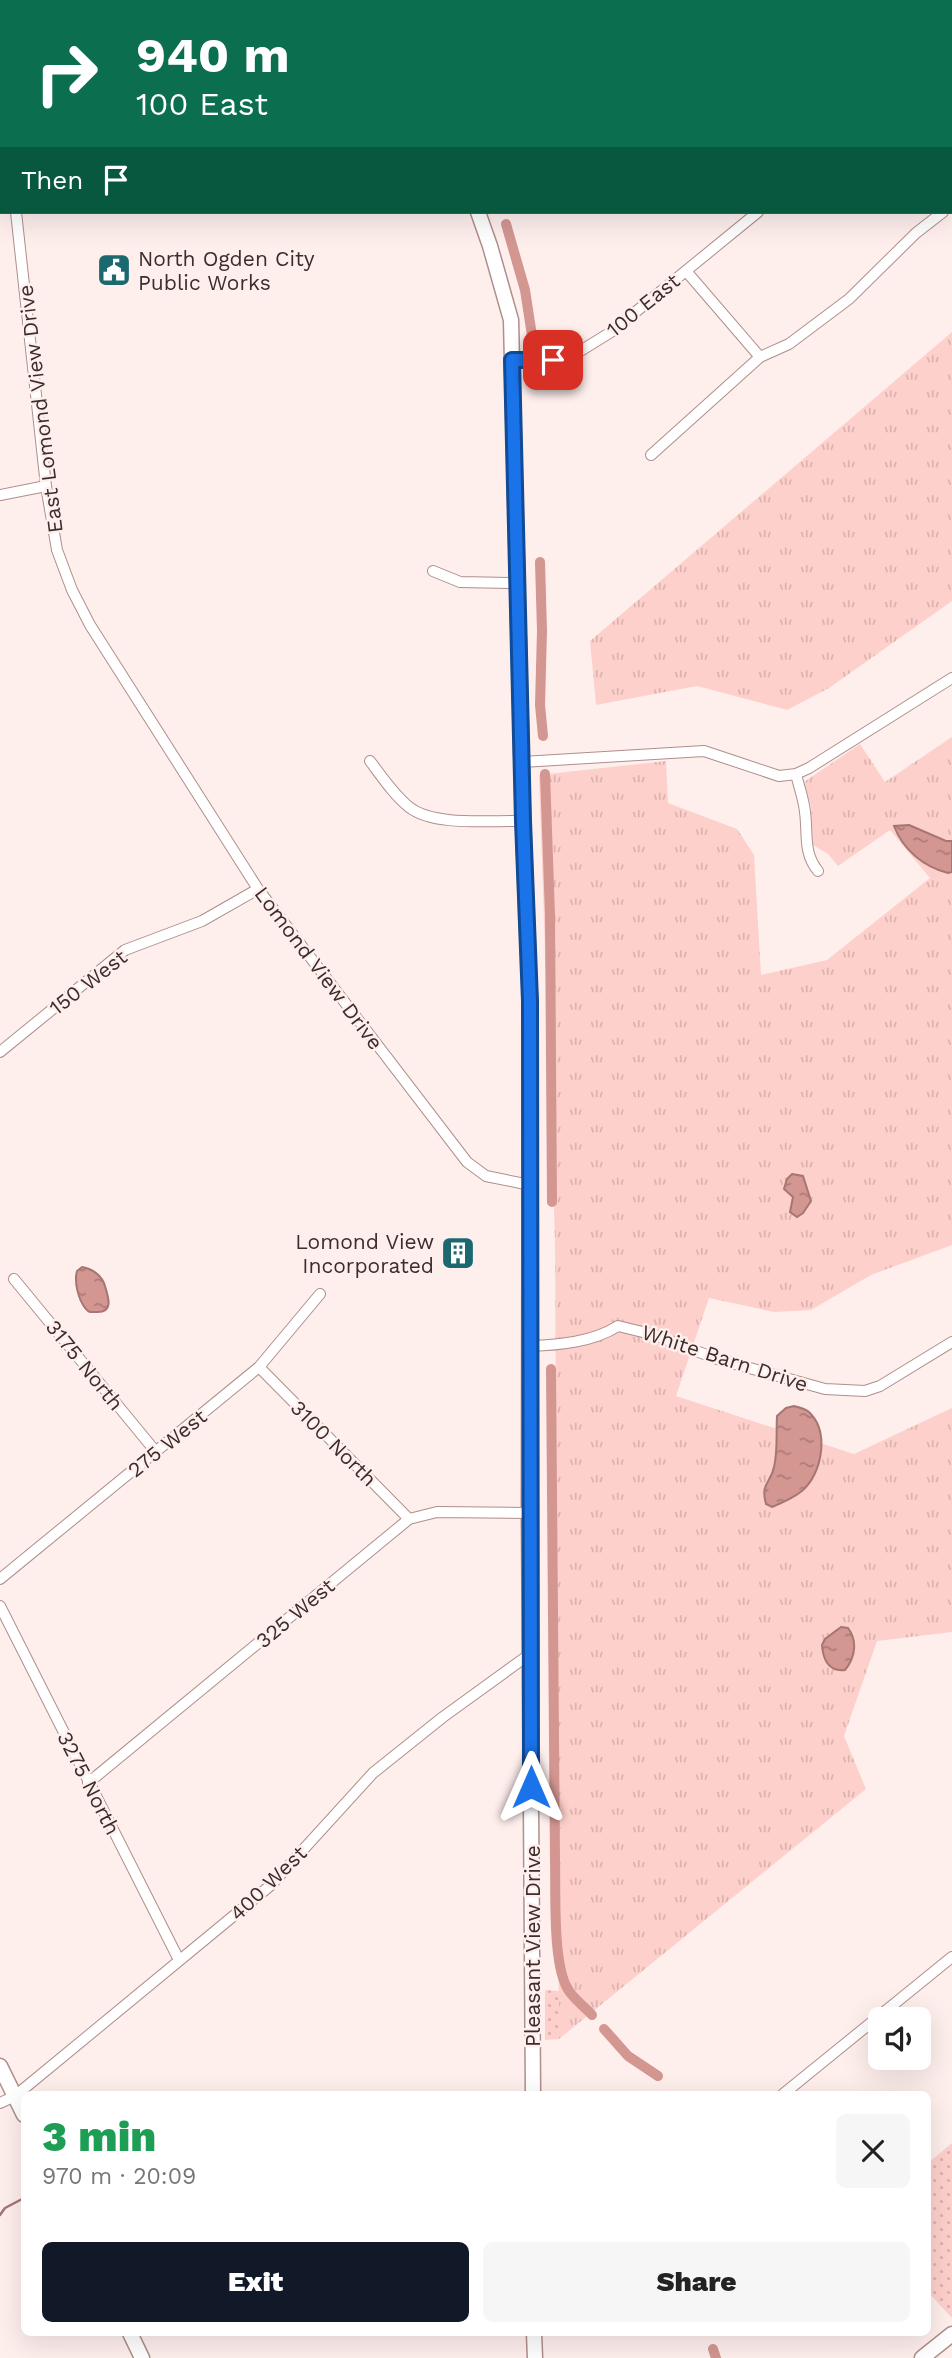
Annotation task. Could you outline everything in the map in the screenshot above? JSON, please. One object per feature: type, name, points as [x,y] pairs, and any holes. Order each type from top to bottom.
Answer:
[{"type":"street","name":"East Lomond View Drive","points":[[16,214],[46,486],[57,550],[72,590],[90,625],[145,709]]},
{"type":"street","name":"Pleasant View Drive","points":[[479,214],[511,320],[530,1001],[529,1513],[533,2091]]},
{"type":"street","name":"100 East","points":[[512,360],[553,360],[582,350],[611,332],[756,214]]},
{"type":"street","points":[[651,455],[760,357],[789,344],[849,299],[916,233],[940,214]]},
{"type":"street","points":[[686,271],[760,357]]},
{"type":"street","points":[[0,495],[46,486]]},
{"type":"street","points":[[433,571],[460,582],[517,583]]},
{"type":"street","points":[[522,762],[704,751],[763,773],[779,776],[796,774],[952,678]]},
{"type":"street","name":"Lomond View Drive","points":[[145,709],[258,889],[467,1162],[486,1176],[530,1185]]},
{"type":"street","points":[[370,761],[411,809],[440,820],[523,821]]},
{"type":"street","points":[[796,774],[805,812],[807,851],[818,871]]},
{"type":"street","name":"150 West","points":[[0,1052],[125,950],[202,921],[258,889]]},
{"type":"street","name":"3175 North","points":[[14,1279],[156,1452]]},
{"type":"street","name":"275 West","points":[[0,1579],[259,1367],[320,1294]]},
{"type":"street","name":"White Barn Drive","points":[[530,1346],[567,1343],[609,1332],[618,1326],[655,1335],[717,1359],[825,1390],[865,1391],[880,1386],[952,1342]]},
{"type":"street","name":"3100 North","points":[[259,1367],[409,1519]]},
{"type":"street","name":"325 West","points":[[88,1783],[409,1519],[438,1512],[529,1513]]},
{"type":"street","name":"3275 North","points":[[0,1606],[179,1960]]},
{"type":"street","name":"400 West","points":[[0,2103],[15,2096],[236,1916],[271,1885],[373,1773],[443,1717],[530,1654]]},
{"type":"street","points":[[787,2091],[952,1957]]},
{"type":"street","points":[[0,2066],[21,2109]]},
{"type":"street","points":[[922,2358],[952,2334]]},
{"type":"street","points":[[131,2336],[142,2358]]},
{"type":"street","points":[[534,2336],[535,2358]]},
{"type":"green space","points":[[952,332],[952,601],[829,688],[787,710],[697,686],[596,705],[590,641]]},
{"type":"green space","points":[[952,737],[952,1245],[871,1275],[811,1310],[774,1312],[709,1298],[676,1396],[854,1454],[952,1408],[952,1632],[877,1641],[844,1736],[866,1789],[559,2039],[555,1241],[539,775],[666,761],[668,803],[737,829],[754,855],[761,975],[827,960],[930,878],[890,830],[838,866],[828,854],[813,845],[811,806],[804,782],[860,744],[885,782]]},
{"type":"green space","points":[[545,1990],[559,1991],[559,2039],[545,2040]]},
{"type":"green space","points":[[952,2143],[952,2318],[931,2295],[931,2160]]},
{"type":"water","points":[[909,825],[952,841],[952,872],[939,870],[923,862],[909,850],[894,826]]},
{"type":"water","points":[[792,1174],[803,1176],[811,1201],[797,1217],[790,1212],[793,1197],[784,1189]]},
{"type":"water","points":[[82,1267],[95,1272],[104,1283],[109,1303],[102,1312],[87,1310],[79,1296],[76,1280],[77,1271]]},
{"type":"water","points":[[794,1406],[808,1411],[816,1420],[821,1441],[819,1464],[809,1484],[802,1491],[772,1507],[766,1504],[764,1492],[775,1461],[777,1416],[786,1408]]},
{"type":"water","points":[[841,1627],[848,1628],[854,1644],[853,1655],[845,1670],[835,1669],[828,1664],[822,1645],[825,1639]]},
{"type":"waterway","points":[[506,224],[525,290],[533,342]]},
{"type":"waterway","points":[[540,562],[540,705],[543,736]]},
{"type":"waterway","points":[[545,774],[550,915],[552,1202]]},
{"type":"waterway","points":[[551,1369],[557,1947],[569,1991],[592,2015]]},
{"type":"waterway","points":[[604,2029],[628,2056],[658,2076]]},
{"type":"waterway","points":[[0,2215],[5,2208],[21,2200]]},
{"type":"waterway","points":[[713,2349],[716,2358]]},
{"type":"place","name":"North Ogden City Public Works","points":[[114,270]]},
{"type":"place","name":"Lomond View Incorporated","points":[[458,1253]]},
{"type":"route","points":[[531,1787],[530,1001],[512,360],[553,360]]}]
